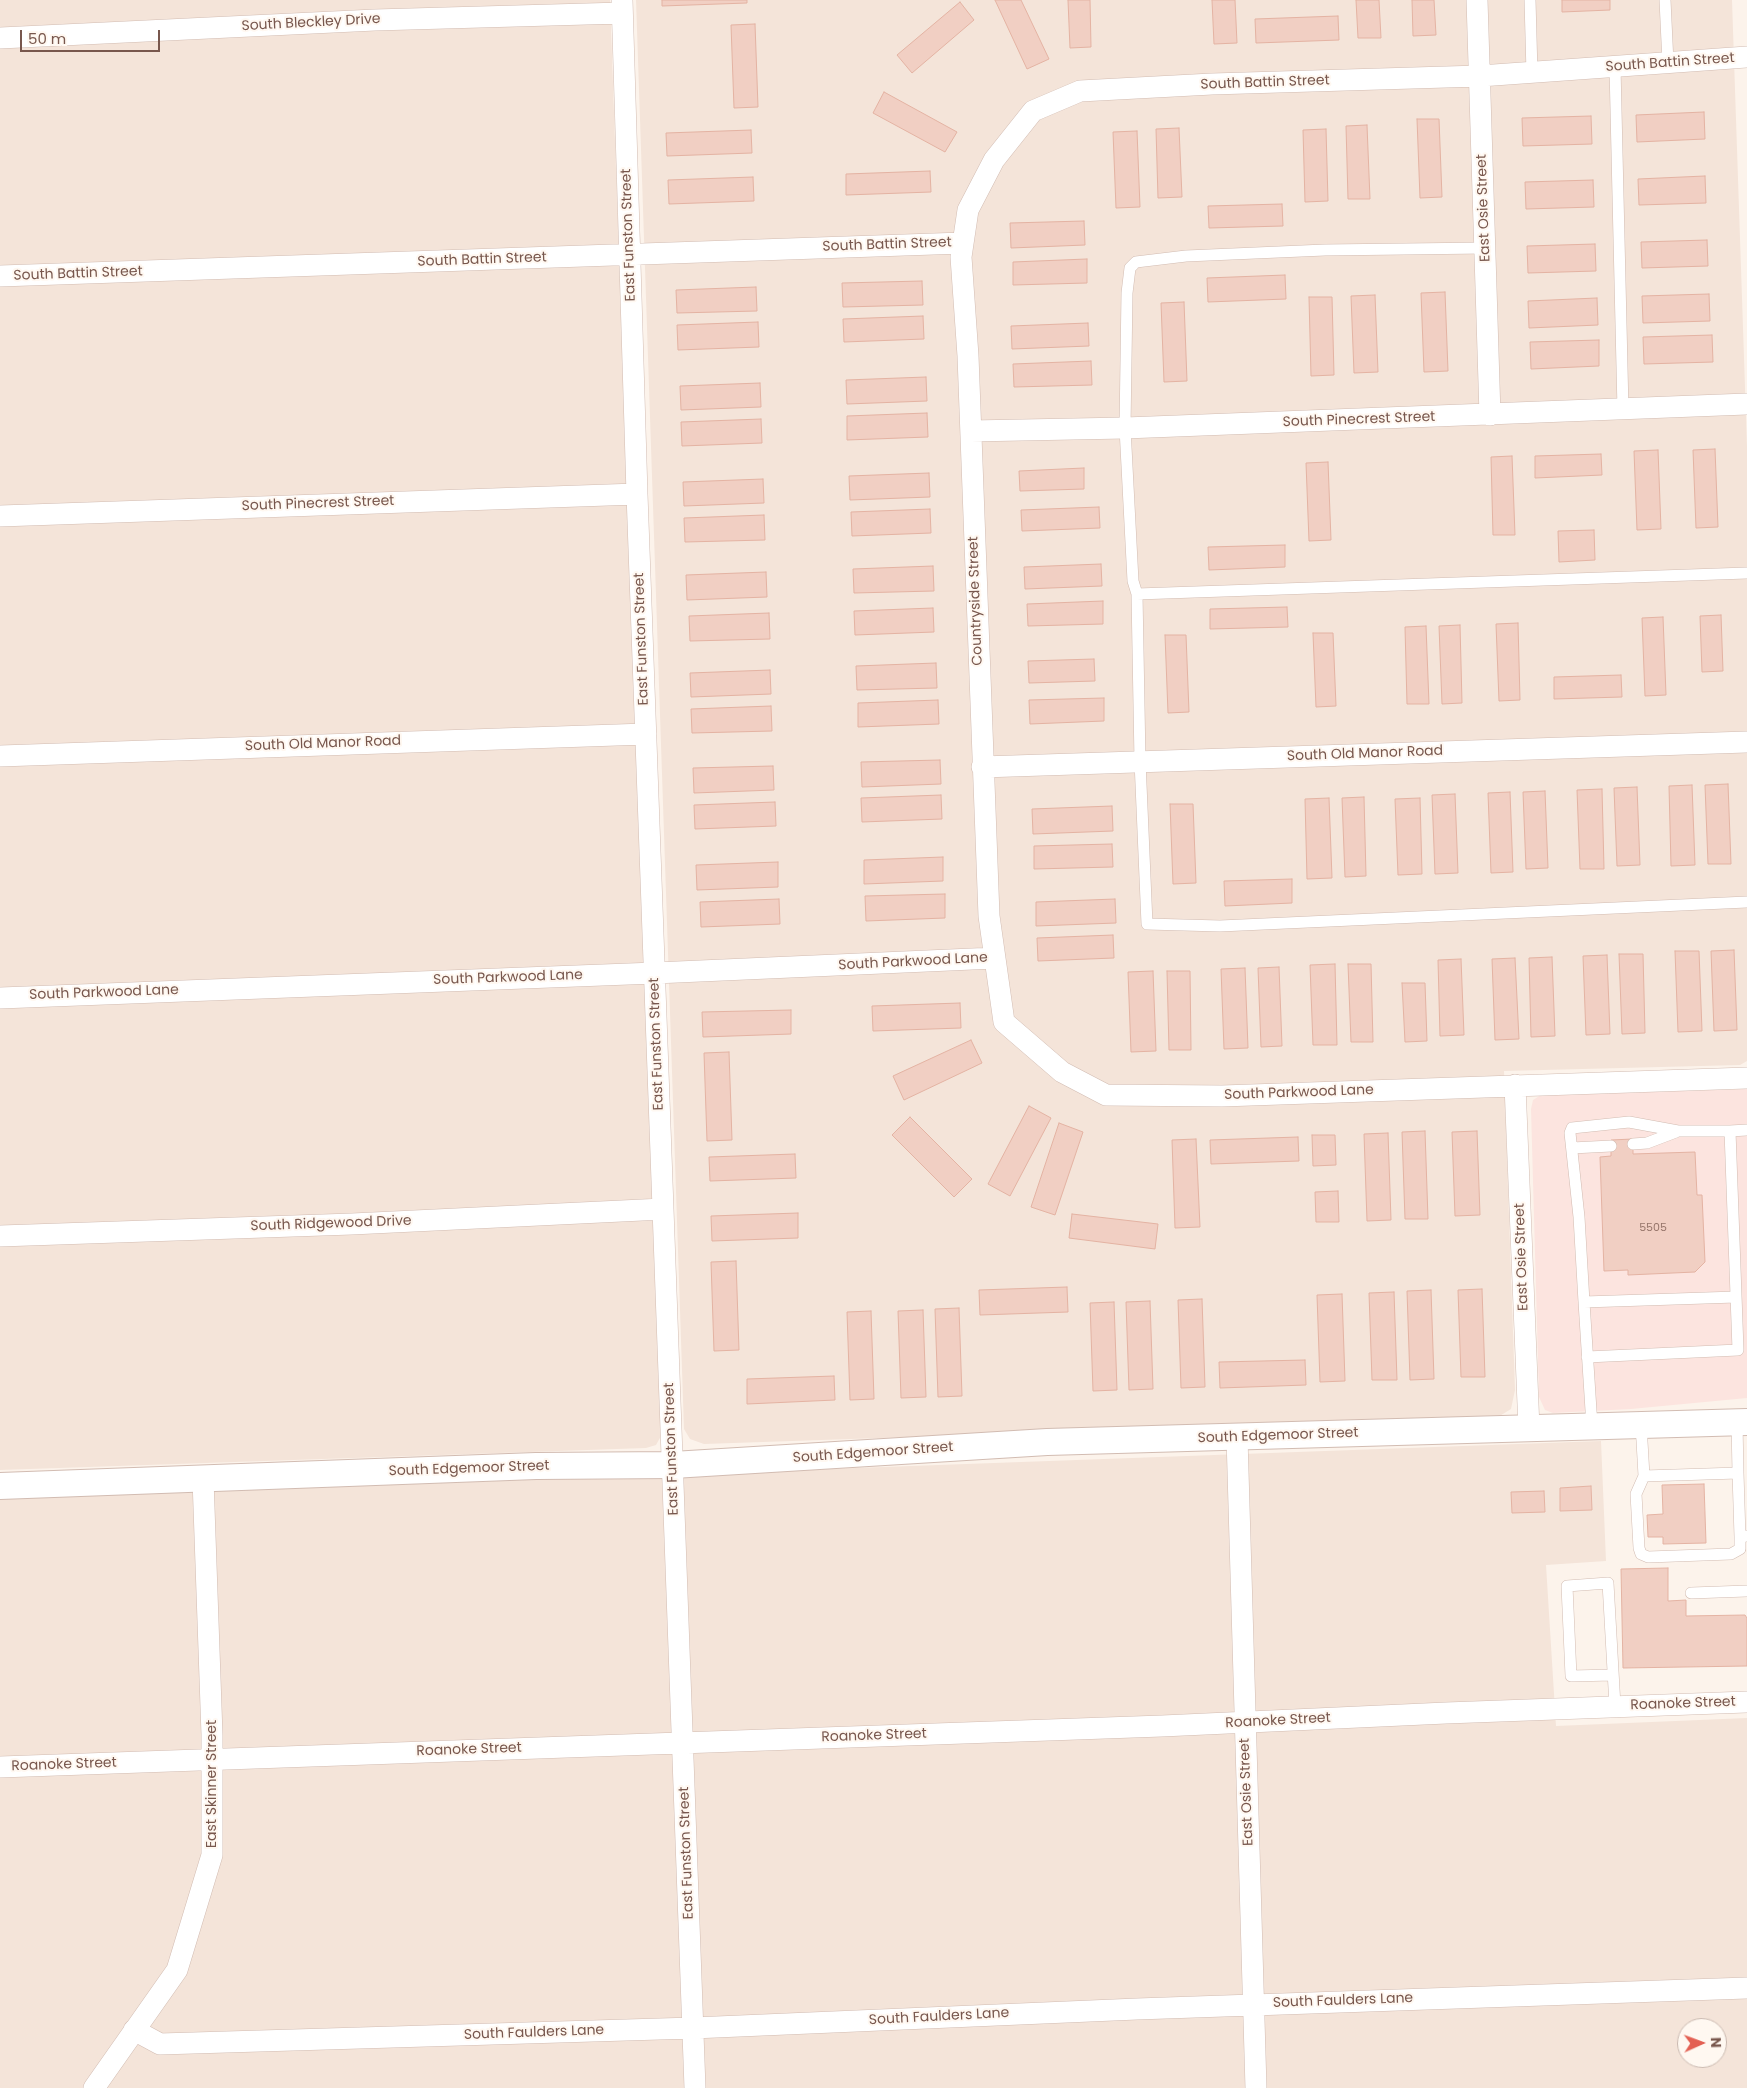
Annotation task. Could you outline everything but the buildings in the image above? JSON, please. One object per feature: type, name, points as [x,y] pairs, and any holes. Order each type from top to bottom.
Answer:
[{"type":"street","name":"East Osie Street","points":[[1477,0],[1490,415]]},
{"type":"street","name":"South Bleckley Drive","points":[[0,38],[365,21],[622,6]]},
{"type":"street","name":"East Funston Street","points":[[622,6],[662,1209],[684,1742],[695,2088]]},
{"type":"street","name":"South Battin Street","points":[[0,276],[963,243],[968,210],[994,160],[1032,111],[1080,91],[1212,84],[1480,76],[1747,57]]},
{"type":"street","name":"Countryside Street","points":[[963,243],[961,257],[968,356],[982,767],[989,916],[995,958]]},
{"type":"street","name":"South Pinecrest Street","points":[[970,431],[1125,428],[1747,404]]},
{"type":"street","name":"South Pinecrest Street","points":[[0,516],[637,494]]},
{"type":"street","name":"South Old Manor Road","points":[[0,756],[646,734]]},
{"type":"street","name":"South Old Manor Road","points":[[982,767],[1747,742]]},
{"type":"street","name":"South Parkwood Lane","points":[[0,998],[995,958],[1004,1022],[1062,1072],[1106,1094],[1222,1096],[1747,1078]]},
{"type":"street","name":"East Osie Street","points":[[1515,1085],[1529,1429]]},
{"type":"street","name":"South Ridgewood Drive","points":[[0,1236],[352,1224],[662,1209]]},
{"type":"street","name":"South Edgemoor Street","points":[[0,1486],[536,1466],[673,1465],[1047,1442],[1742,1422]]},
{"type":"street","name":"East Osie Street","points":[[1237,1437],[1256,2088]]},
{"type":"street","name":"East Skinner Street","points":[[94,2088],[177,1970],[212,1856],[212,1760],[203,1479]]},
{"type":"street","name":"Roanoke Street","points":[[0,1767],[1747,1702]]},
{"type":"street","name":"South Faulders Lane","points":[[134,2030],[160,2044],[693,2028],[1253,2004],[1747,1988]]},
{"type":"lane","points":[[1530,0],[1532,73]]},
{"type":"lane","points":[[1665,0],[1668,63]]},
{"type":"lane","points":[[1615,67],[1623,410]]},
{"type":"lane","points":[[1485,248],[1315,251],[1186,256],[1136,262],[1130,268],[1127,293],[1125,428],[1133,581],[1137,594],[1140,761],[1147,924],[1220,926],[1747,902]]},
{"type":"lane","points":[[1137,594],[1747,572]]},
{"type":"lane","points":[[1592,1426],[1579,1217],[1570,1133],[1572,1128],[1576,1126],[1629,1122],[1678,1132],[1747,1130]]},
{"type":"lane","points":[[1587,1357],[1735,1352],[1738,1348],[1730,1131]]},
{"type":"lane","points":[[1633,1144],[1647,1143],[1678,1132]]},
{"type":"lane","points":[[1572,1148],[1611,1146]]},
{"type":"lane","points":[[1584,1302],[1736,1297]]},
{"type":"lane","points":[[1641,1424],[1644,1476],[1636,1494],[1638,1548],[1641,1554],[1648,1557],[1732,1554],[1740,1549],[1744,1537],[1738,1473],[1742,1422]]},
{"type":"lane","points":[[1644,1476],[1738,1473]]},
{"type":"lane","points":[[1613,1676],[1571,1676],[1567,1586],[1608,1583],[1615,1706]]},
{"type":"lane","points":[[1691,1593],[1747,1591]]},
{"type":"shaded area","points":[[0,0],[610,0],[661,1436],[656,1445],[646,1448],[0,1470]]},
{"type":"shaded area","points":[[636,0],[1732,0],[1747,447],[1747,1061],[1740,1065],[1504,1071],[1515,1390],[1511,1409],[1498,1417],[704,1444],[690,1439],[684,1429]]},
{"type":"shaded area","points":[[1747,1089],[1747,1398],[1631,1409],[1553,1413],[1545,1410],[1539,1397],[1531,1109],[1533,1100],[1541,1095]]},
{"type":"shaded area","points":[[1601,1441],[1606,1561],[1546,1565],[1556,1726],[1747,1718],[1747,2088],[0,2088],[0,1499]]}]
